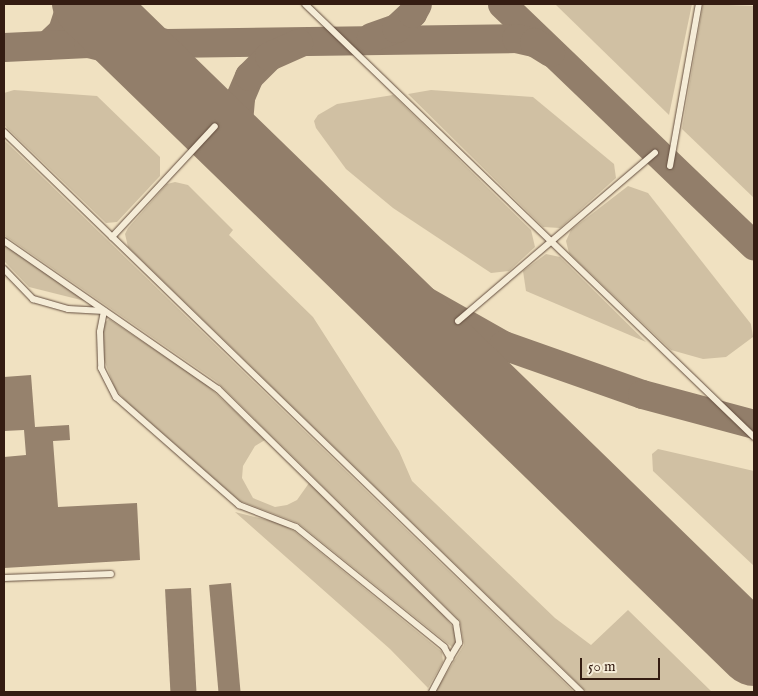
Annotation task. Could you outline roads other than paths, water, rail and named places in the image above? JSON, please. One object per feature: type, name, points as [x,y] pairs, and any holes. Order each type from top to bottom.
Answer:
[{"type":"lane","points":[[305,4],[754,437]]},
{"type":"lane","points":[[670,166],[699,4]]},
{"type":"lane","points":[[112,237],[215,126]]},
{"type":"lane","points":[[4,132],[581,692]]},
{"type":"lane","points":[[458,321],[655,153]]},
{"type":"lane","points":[[4,241],[218,389],[456,622],[459,643],[432,692]]},
{"type":"lane","points":[[4,269],[33,299],[68,309],[104,311]]},
{"type":"lane","points":[[104,311],[100,332],[101,368],[116,397],[239,505],[296,527],[444,646],[450,658]]},
{"type":"lane","points":[[4,578],[111,574]]}]
